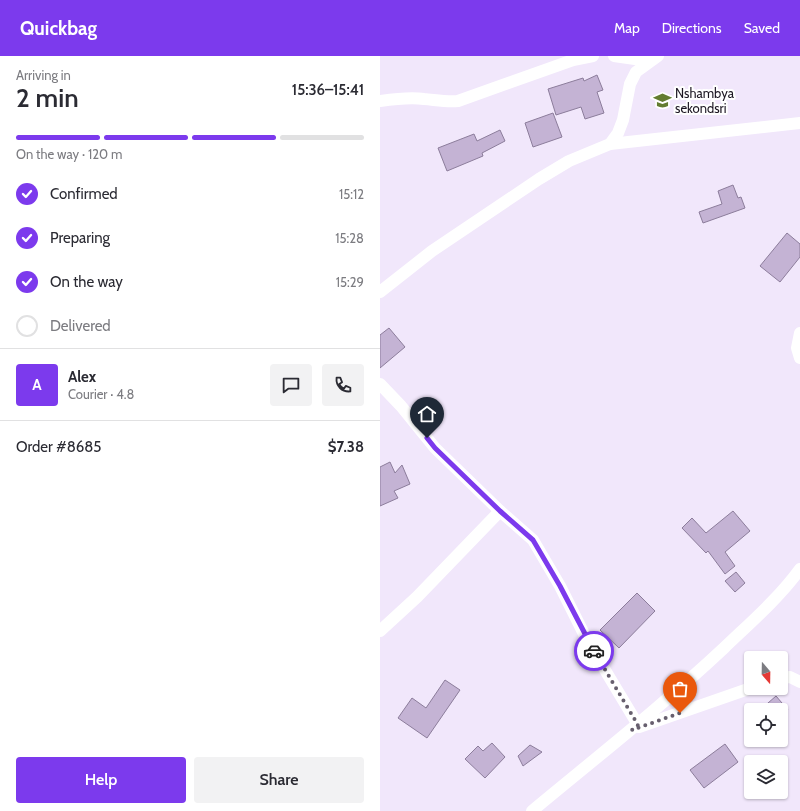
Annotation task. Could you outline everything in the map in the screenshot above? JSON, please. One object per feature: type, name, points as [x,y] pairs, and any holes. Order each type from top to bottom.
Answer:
[{"type":"street","points":[[380,101],[423,98],[446,102],[458,101],[573,60],[593,56]]},
{"type":"street","points":[[614,56],[653,58]]},
{"type":"street","points":[[610,144],[618,133],[623,120],[630,84],[636,72],[653,58]]},
{"type":"street","points":[[380,292],[432,251],[539,179],[569,161],[610,144],[800,123]]},
{"type":"street","points":[[800,333],[797,348],[800,358]]},
{"type":"street","points":[[380,384],[401,406],[435,448],[500,511],[533,540],[560,586],[587,640],[635,728]]},
{"type":"street","points":[[380,631],[417,597],[500,511]]},
{"type":"street","points":[[532,811],[676,693],[744,630],[790,582],[800,569]]},
{"type":"street","points":[[788,678],[800,682]]},
{"type":"street","points":[[635,728],[744,690]]},
{"type":"building","points":[[597,75],[603,90],[597,92],[604,113],[585,119],[581,107],[556,115],[548,89],[583,78],[584,81]]},
{"type":"building","points":[[553,113],[562,137],[533,147],[525,123]]},
{"type":"building","points":[[500,130],[505,141],[482,153],[483,156],[447,171],[438,148],[474,134],[477,141]]},
{"type":"building","points":[[733,185],[738,198],[741,197],[745,208],[703,223],[699,212],[722,204],[718,191]]},
{"type":"building","points":[[787,233],[800,244],[800,257],[780,282],[760,266]]},
{"type":"building","points":[[389,328],[405,347],[380,368],[380,335]]},
{"type":"building","points":[[390,462],[395,473],[402,465],[410,484],[394,491],[398,498],[380,506],[380,467]]},
{"type":"building","points":[[733,511],[750,531],[725,552],[735,566],[725,574],[708,551],[706,553],[682,528],[692,518],[706,533]]},
{"type":"building","points":[[736,572],[745,583],[735,592],[725,581]]},
{"type":"building","points":[[637,593],[655,611],[619,648],[600,630]]},
{"type":"building","points":[[445,680],[460,690],[427,738],[398,718],[412,698],[426,708]]},
{"type":"building","points":[[776,696],[782,703],[768,703]]},
{"type":"building","points":[[492,743],[505,757],[485,778],[465,759],[478,746],[483,751]]},
{"type":"building","points":[[725,744],[738,762],[704,788],[690,770]]},
{"type":"building","points":[[530,745],[542,752],[523,766],[518,756]]},
{"type":"way so far","points":[[594,651],[638,725],[632,730],[680,713]]},
{"type":"place","name":"Nshambya sekondsri","points":[[662,100]]},
{"type":"route","points":[[427,438],[435,448],[500,511],[533,540],[560,586],[594,651]]}]
